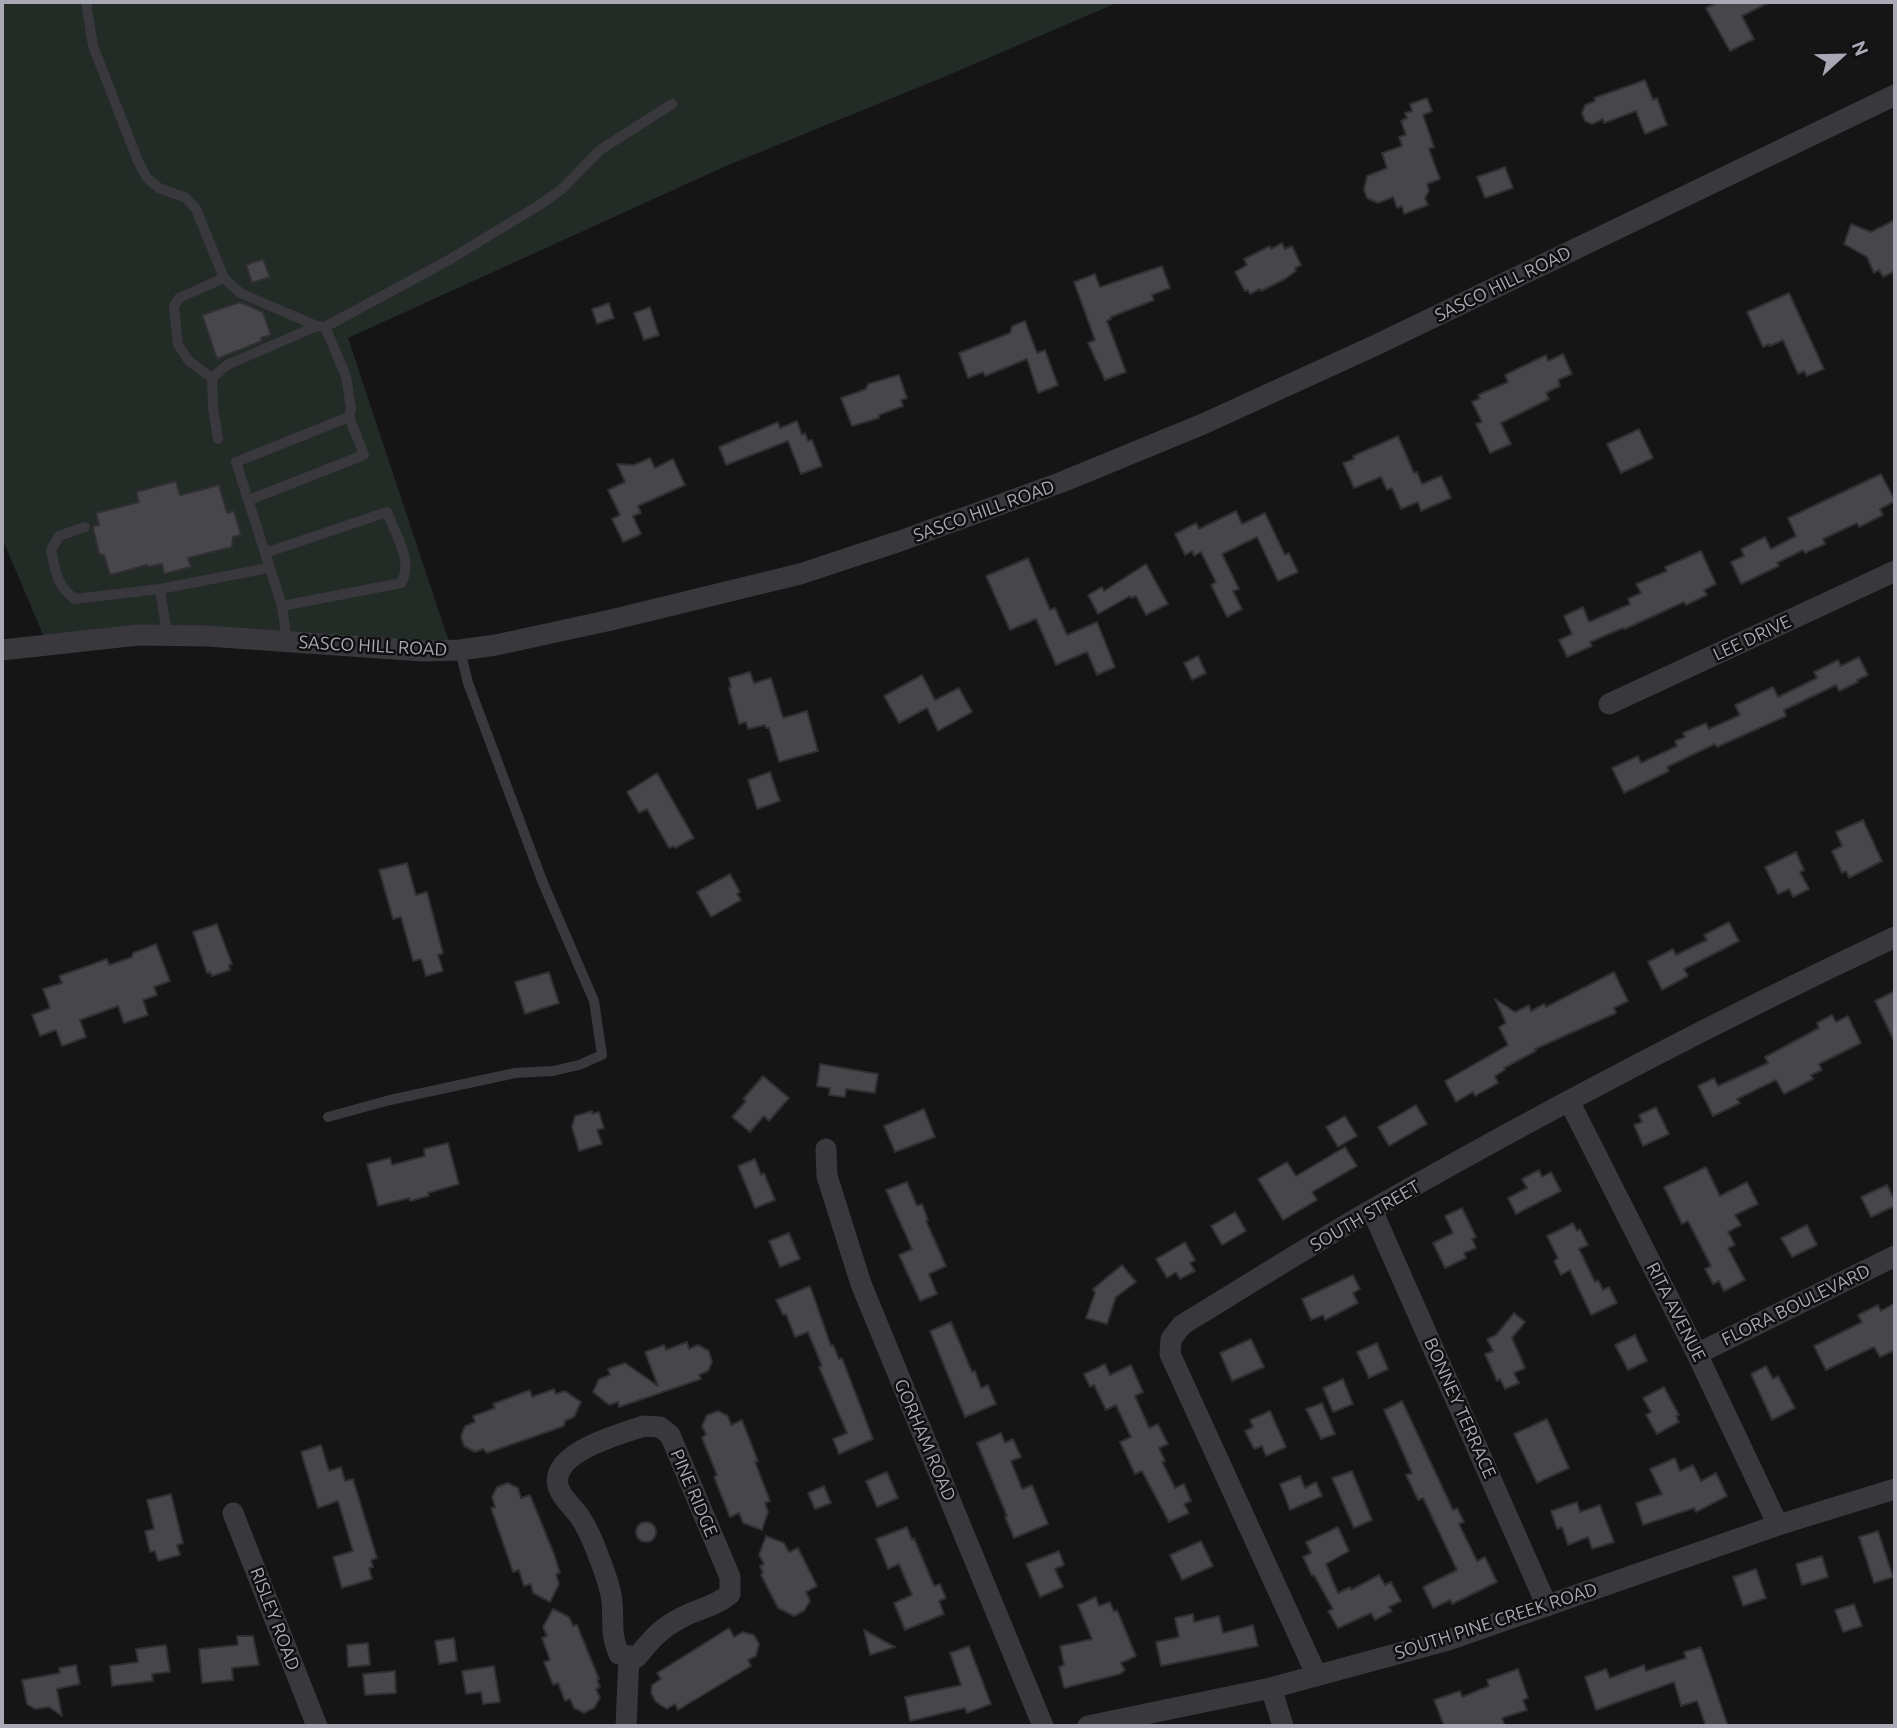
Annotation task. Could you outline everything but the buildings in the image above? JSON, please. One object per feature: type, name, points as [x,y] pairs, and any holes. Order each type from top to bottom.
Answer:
[{"type":"street","name":"SASCO HILL ROAD","points":[[2,650],[138,635],[167,635],[287,641],[374,649],[460,650],[496,645],[611,620],[800,574],[1062,482],[1203,424],[1376,345],[1895,95]]},
{"type":"street","name":"LEE DRIVE","points":[[1609,704],[1895,571]]},
{"type":"street","name":"SOUTH STREET","points":[[1317,1676],[1170,1354],[1171,1339],[1182,1325],[1372,1210],[1569,1101],[1800,982],[1895,937]]},
{"type":"street","name":"RITA AVENUE","points":[[1569,1101],[1698,1354],[1778,1525]]},
{"type":"street","name":"GORHAM ROAD","points":[[826,1149],[827,1176],[860,1284],[1043,1726]]},
{"type":"street","name":"BONNEY TERRACE","points":[[1372,1210],[1547,1606]]},
{"type":"street","name":"FLORA BOULEVARD","points":[[1698,1354],[1895,1256]]},
{"type":"street","name":"PINE RIDGE","points":[[644,1426],[660,1427],[670,1435],[678,1452],[684,1474],[730,1577],[730,1594],[719,1603],[677,1619],[654,1636],[636,1657],[629,1656],[620,1654],[612,1639],[612,1599],[600,1560],[582,1519],[560,1492],[558,1472],[573,1456],[589,1446],[644,1426]]},
{"type":"street","name":"SOUTH PINE CREEK ROAD","points":[[1088,1726],[1271,1688],[1448,1640],[1778,1525],[1895,1489]]},
{"type":"street","name":"RISLEY ROAD","points":[[233,1513],[317,1726]]},
{"type":"street","points":[[626,1726],[629,1656]]},
{"type":"street","points":[[1271,1688],[1283,1726]]},
{"type":"lane","points":[[86,2],[93,46],[147,178],[159,188],[186,198],[196,209],[224,278],[240,293],[321,327],[346,376],[351,408],[349,417],[364,455],[249,500]]},
{"type":"lane","points":[[212,378],[227,365],[321,327],[428,271],[541,204],[562,188],[600,150],[672,104]]},
{"type":"lane","points":[[212,378],[189,361],[178,345],[174,306],[179,298],[224,278]]},
{"type":"lane","points":[[212,378],[218,439]]},
{"type":"lane","points":[[287,641],[282,606],[236,462],[349,417]]},
{"type":"lane","points":[[265,553],[387,512],[405,556],[406,575],[401,583],[282,606]]},
{"type":"lane","points":[[85,527],[59,536],[51,550],[57,580],[65,593],[75,599],[160,589],[268,568]]},
{"type":"lane","points":[[160,589],[167,635]]},
{"type":"lane","points":[[328,1117],[390,1100],[515,1073],[553,1071],[579,1065],[602,1055],[594,1001],[543,883],[468,683],[460,650]]},
{"type":"shaded area","points":[[2,2],[1119,2],[726,166],[348,338],[450,645],[44,637],[2,538]]}]
